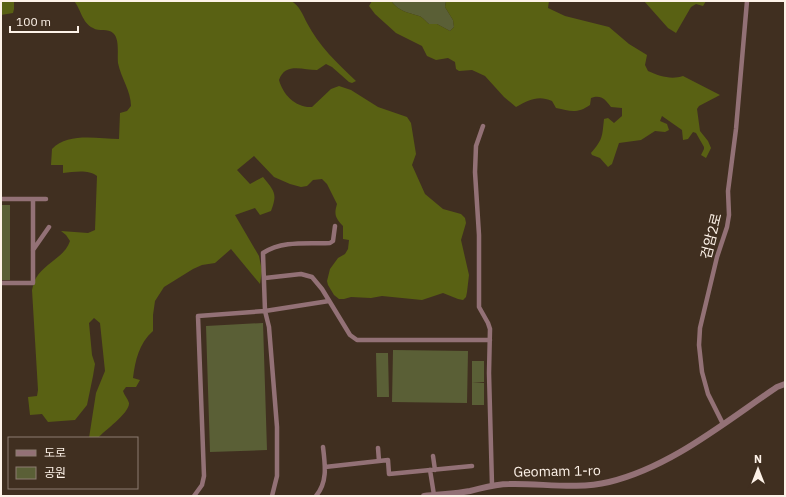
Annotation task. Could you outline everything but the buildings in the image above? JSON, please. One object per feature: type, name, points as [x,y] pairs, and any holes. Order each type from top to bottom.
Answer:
[{"type":"street","name":"검암2로","points":[[723,424],[708,394],[702,372],[699,345],[700,328],[729,215],[728,191],[736,129],[747,1]]},
{"type":"street","points":[[483,126],[476,146],[475,172],[479,235],[479,306],[488,322],[490,329],[489,373],[492,485]]},
{"type":"street","points":[[1,199],[46,199]]},
{"type":"street","points":[[1,283],[32,283],[33,199]]},
{"type":"street","points":[[272,496],[277,476],[277,427],[269,327],[265,311],[263,253],[267,250],[289,244],[330,243],[333,241],[335,226]]},
{"type":"street","points":[[33,251],[49,227]]},
{"type":"street","points":[[264,278],[301,274],[312,277],[317,282],[350,335],[357,340],[490,340]]},
{"type":"street","points":[[194,496],[202,485],[204,476],[198,316],[265,311],[329,301]]},
{"type":"street","name":"Geomam 1-ro","points":[[424,496],[468,491],[492,485],[594,485],[608,482],[642,471],[665,459],[723,424],[777,387],[785,384]]},
{"type":"street","points":[[316,496],[324,484],[325,467],[323,447]]},
{"type":"street","points":[[378,448],[379,461]]},
{"type":"street","points":[[433,456],[434,495]]},
{"type":"street","points":[[325,467],[388,460],[389,474],[472,466]]},
{"type":"green space","points":[[1,1],[14,1],[13,13],[1,15]]},
{"type":"green space","points":[[74,1],[291,1],[294,3],[323,47],[356,81],[352,83],[349,82],[332,67],[326,64],[317,70],[290,69],[282,74],[279,80],[281,86],[291,100],[306,107],[312,107],[331,89],[339,86],[351,90],[378,107],[407,117],[411,123],[416,154],[412,165],[425,194],[443,209],[461,214],[465,218],[466,223],[461,240],[469,275],[466,297],[463,300],[443,293],[422,300],[382,296],[371,298],[351,297],[339,299],[334,295],[327,281],[330,269],[338,258],[345,254],[348,249],[349,240],[343,239],[343,226],[338,221],[336,216],[337,204],[327,184],[322,179],[313,180],[307,186],[301,187],[290,184],[274,177],[254,156],[237,170],[250,184],[263,177],[274,192],[273,205],[271,211],[260,215],[255,208],[235,215],[259,256],[262,271],[260,284],[231,249],[215,263],[202,265],[193,269],[164,287],[155,301],[153,331],[144,341],[138,353],[133,378],[140,380],[136,387],[126,387],[123,391],[129,403],[128,407],[121,417],[99,437],[89,437],[96,393],[105,371],[100,323],[94,318],[89,323],[92,355],[95,364],[87,405],[75,420],[48,422],[42,414],[30,415],[28,397],[37,396],[38,390],[32,290],[34,282],[44,268],[59,256],[67,247],[70,241],[61,231],[88,233],[95,230],[97,176],[89,172],[63,173],[63,165],[51,165],[52,149],[66,140],[75,138],[119,139],[120,113],[127,111],[131,106],[131,100],[118,63],[117,39],[111,32],[106,30],[98,30],[89,26]]},
{"type":"green space","points":[[372,1],[391,1],[401,10],[423,18],[429,24],[437,24],[450,31],[454,27],[453,20],[445,7],[446,1],[549,1],[548,8],[565,16],[609,27],[629,44],[647,55],[645,65],[648,71],[665,77],[674,78],[683,76],[720,95],[699,106],[697,109],[700,131],[708,141],[711,148],[706,158],[701,155],[704,147],[696,133],[693,132],[688,139],[683,140],[682,130],[662,116],[660,121],[667,124],[669,130],[665,132],[655,131],[641,140],[619,143],[612,164],[608,167],[600,158],[592,155],[591,153],[601,138],[604,119],[608,118],[614,123],[622,116],[622,108],[611,107],[600,97],[591,98],[590,105],[577,111],[556,108],[552,101],[542,98],[529,100],[516,107],[504,97],[485,76],[472,70],[459,71],[456,69],[455,62],[448,58],[436,60],[427,56],[422,46],[396,33],[375,14],[369,6]]},
{"type":"green space","points":[[391,1],[446,1],[445,7],[453,20],[454,27],[450,31],[437,24],[429,24],[423,18],[401,10]]},
{"type":"green space","points":[[644,1],[706,1],[703,6],[696,4],[691,7],[676,33],[668,28]]},
{"type":"green space","points":[[1,205],[10,205],[10,280],[1,280]]},
{"type":"green space","points":[[263,323],[267,450],[210,452],[206,326]]},
{"type":"green space","points":[[393,350],[468,351],[467,403],[392,402]]},
{"type":"green space","points":[[376,353],[388,353],[389,397],[377,397]]},
{"type":"green space","points":[[472,361],[484,361],[484,382],[472,383]]},
{"type":"green space","points":[[472,383],[484,383],[484,405],[472,405]]}]
